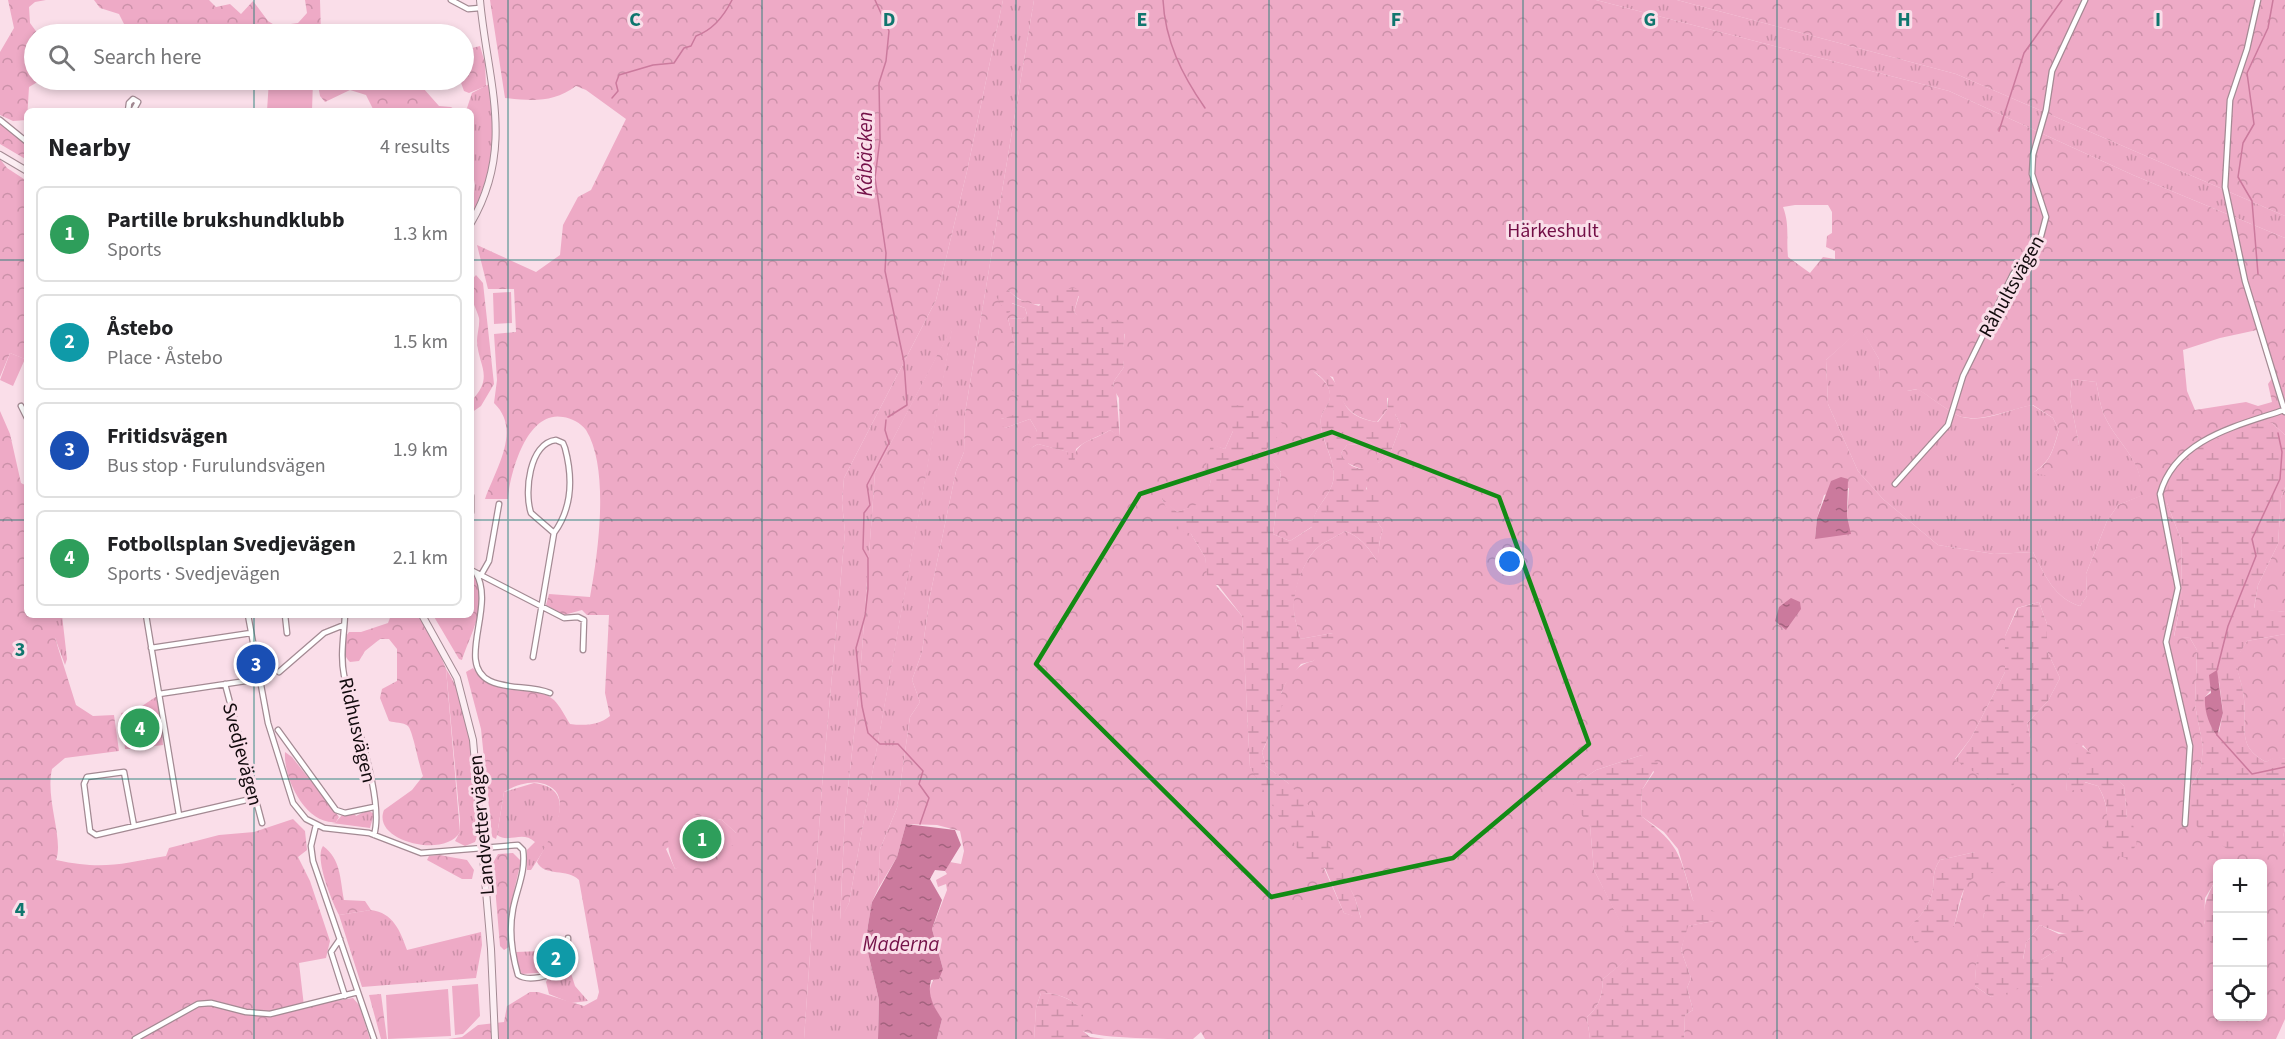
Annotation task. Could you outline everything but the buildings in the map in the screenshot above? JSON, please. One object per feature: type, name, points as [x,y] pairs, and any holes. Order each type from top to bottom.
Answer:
[{"type":"street","points":[[451,0],[468,9],[480,8]]},
{"type":"street","points":[[474,216],[489,181],[497,133],[496,97],[480,0]]},
{"type":"street","name":"Råhultsvägen","points":[[1895,484],[1948,425],[1963,376],[2013,274],[2041,236],[2046,217],[2032,174],[2033,155],[2046,110],[2052,71],[2085,0]]},
{"type":"street","points":[[2185,824],[2190,746],[2166,642],[2178,588],[2160,494],[2175,464],[2199,442],[2241,423],[2285,411],[2246,281],[2225,187],[2230,100],[2247,49],[2258,0]]},
{"type":"street","points":[[0,120],[24,140]]},
{"type":"street","points":[[0,155],[24,169]]},
{"type":"street","points":[[21,406],[24,412]]},
{"type":"street","points":[[533,657],[554,533],[565,517],[571,490],[566,448],[563,443],[556,440],[544,446],[535,460],[527,491],[531,513],[554,533]]},
{"type":"street","points":[[476,573],[489,561],[499,504]]},
{"type":"street","points":[[476,573],[564,618],[578,617],[584,620],[583,650]]},
{"type":"street","points":[[476,573],[484,593],[475,655],[479,671],[495,683],[550,693]]},
{"type":"street","points":[[146,618],[179,815]]},
{"type":"street","points":[[248,618],[268,723],[293,803],[306,819],[316,825],[374,835],[421,853],[518,845],[523,850],[524,869],[514,903],[511,927],[519,977],[550,975],[564,970],[567,962],[568,938]]},
{"type":"street","points":[[285,618],[287,633]]},
{"type":"street","name":"Ridhusvägen","points":[[345,618],[343,666],[369,772],[376,826],[374,835]]},
{"type":"street","name":"Landvettervägen","points":[[424,618],[448,657],[466,704],[473,740],[483,849],[495,1039]]},
{"type":"street","points":[[279,672],[324,633],[344,625]]},
{"type":"street","points":[[151,648],[251,633]]},
{"type":"street","name":"Svedjevägen","points":[[159,694],[259,679]]},
{"type":"street","name":"Svedjevägen","points":[[225,684],[262,823]]},
{"type":"street","points":[[278,730],[338,812],[374,807]]},
{"type":"street","points":[[134,826],[124,772],[87,777],[84,784],[91,833],[96,835],[255,798]]},
{"type":"street","points":[[316,825],[311,846],[313,861],[374,1039]]},
{"type":"street","points":[[340,939],[331,952],[345,996]]},
{"type":"street","points":[[135,1039],[198,1004],[211,1003],[246,1012],[270,1014],[358,992]]},
{"type":"highlighted area","points":[[1332,432],[1499,497],[1589,744],[1453,858],[1271,897],[1036,664],[1140,494]]},
{"type":"green space","points":[[8,0],[46,0],[35,2],[29,7],[31,24],[24,24],[24,90],[29,90],[28,108],[24,108],[24,120],[13,121],[0,115],[0,52],[14,28]]},
{"type":"green space","points":[[94,0],[209,0],[216,7],[230,4],[241,14],[253,1],[273,24],[124,24],[119,14],[100,8]]},
{"type":"green space","points":[[305,0],[320,0],[321,24],[291,24],[298,23],[307,13]]},
{"type":"green space","points":[[490,0],[1003,0],[967,171],[936,300],[844,478],[842,503],[845,532],[822,786],[804,1039],[448,1039],[462,1037],[478,1025],[504,1022],[507,1006],[530,992],[538,992],[584,1006],[597,999],[599,992],[579,880],[569,874],[540,867],[537,862],[558,818],[560,806],[558,796],[552,788],[540,783],[521,784],[504,792],[496,839],[492,837],[481,729],[466,672],[473,668],[483,679],[493,685],[546,695],[556,702],[570,724],[592,724],[610,716],[605,693],[609,615],[587,615],[582,610],[564,615],[546,605],[549,594],[590,597],[599,536],[598,466],[584,427],[569,418],[550,417],[530,433],[523,446],[512,474],[508,499],[485,499],[500,462],[506,437],[506,425],[494,403],[497,380],[494,334],[516,332],[514,289],[488,289],[477,245],[536,272],[560,255],[563,225],[578,197],[591,190],[626,119],[586,90],[576,86],[567,92],[542,100],[505,98]],"holes":[[[705,817],[722,820],[736,833],[675,869],[666,849]]]},
{"type":"green space","points":[[1003,0],[1034,0],[965,413],[964,452],[956,471],[930,596],[922,652],[912,680],[920,702],[910,717],[897,808],[880,849],[878,889],[872,902],[868,925],[866,944],[879,1000],[878,1039],[804,1039],[822,786],[845,532],[842,503],[844,478],[936,300],[967,171]],"holes":[[[952,328],[849,903],[840,920],[845,814],[859,690],[875,473]]]},
{"type":"green space","name":"Härkeshult","points":[[1034,0],[1596,0],[1949,91],[2133,175],[2285,238],[2285,435],[2272,423],[2167,503],[2182,542],[2181,600],[2174,636],[2190,638],[2197,650],[2195,705],[2203,747],[2201,767],[2190,789],[2283,837],[2285,828],[2285,1019],[2276,1039],[1684,1039],[1685,1015],[1693,1010],[1687,988],[1691,978],[1681,950],[1687,926],[1714,921],[1693,900],[1678,849],[1664,832],[1641,816],[1642,790],[1654,772],[1642,755],[1596,770],[1577,783],[1590,826],[1594,870],[1636,952],[1603,979],[1600,1000],[1587,1017],[1590,1039],[1205,1039],[1201,1032],[1193,1039],[1119,1037],[1083,1031],[1082,1009],[1063,997],[1041,993],[1036,1008],[1034,1039],[937,1039],[942,1019],[933,1005],[930,987],[943,969],[932,929],[947,890],[946,884],[938,887],[936,880],[947,874],[945,871],[950,862],[961,864],[964,851],[960,831],[937,825],[906,824],[897,857],[878,889],[880,849],[897,808],[910,717],[920,702],[912,680],[922,652],[930,596],[956,471],[964,452],[965,413]],"holes":[[[1828,205],[1832,212],[1832,233],[1827,236],[1826,247],[1835,251],[1835,259],[1823,257],[1810,273],[1788,257],[1787,226],[1783,207]],[[1008,290],[1025,302],[1033,304],[1050,303],[1079,296],[1074,312],[1081,319],[1125,334],[1122,354],[1124,367],[1114,381],[1113,388],[1119,398],[1120,436],[1110,430],[1086,442],[1078,449],[1070,463],[1069,452],[1038,444],[1031,448],[1037,431],[1030,419],[1005,428],[1001,419],[1014,416],[1021,394],[1020,368],[1008,318],[1023,319],[1027,315],[1025,308],[1011,303]],[[1861,329],[1879,359],[1880,380],[1894,411],[1904,404],[1907,391],[1917,389],[1962,417],[1980,418],[2033,405],[2053,418],[2059,430],[2048,460],[2033,473],[2055,477],[2079,444],[2070,399],[2072,379],[2096,382],[2106,419],[2135,464],[2141,485],[2140,496],[2118,505],[2107,521],[2086,574],[2087,596],[2080,606],[2071,603],[2057,592],[2033,552],[1994,554],[1938,545],[1883,499],[1858,471],[1828,404],[1826,360]],[[2257,330],[2273,377],[2268,384],[2272,402],[2258,406],[2246,402],[2195,410],[2187,391],[2183,350],[2220,338]],[[1313,371],[1333,377],[1343,402],[1353,413],[1367,420],[1377,422],[1387,410],[1387,398],[1395,397],[1395,414],[1401,425],[1390,454],[1378,463],[1377,448],[1366,438],[1360,444],[1347,445],[1341,453],[1345,462],[1361,469],[1376,520],[1383,530],[1377,557],[1376,560],[1363,542],[1345,531],[1319,546],[1306,562],[1296,587],[1294,603],[1300,639],[1333,633],[1313,661],[1301,666],[1284,686],[1262,752],[1266,766],[1288,783],[1335,859],[1355,898],[1361,918],[1344,913],[1324,868],[1250,767],[1242,616],[1208,576],[1205,557],[1191,534],[1162,500],[1177,512],[1205,503],[1211,480],[1211,445],[1225,449],[1233,431],[1262,419],[1277,419],[1265,452],[1281,472],[1273,534],[1290,541],[1313,526],[1317,510],[1329,491],[1334,477],[1321,426],[1321,418],[1329,402],[1330,392],[1327,385]],[[1849,488],[1847,517],[1815,538],[1817,518],[1824,495]],[[2039,602],[2047,624],[2047,651],[2060,678],[2048,701],[2027,723],[2032,747],[1955,759],[1971,738],[2005,672],[2005,636],[2017,608]],[[2083,745],[2096,761],[2124,786],[2127,819],[2107,827],[2106,806],[2098,786],[2084,782],[2067,791],[2070,766]],[[1975,852],[1978,873],[1966,882],[1954,926],[1907,929],[1920,916],[1930,900],[1934,874],[1940,860]],[[1984,913],[2085,931],[2059,934],[2040,925],[2026,943],[2023,960],[2041,960],[2057,950],[2041,987],[2022,986],[1991,997],[1975,986]]]},
{"type":"green space","points":[[1596,0],[1677,0],[1956,74],[2285,216],[2285,238],[2133,175],[1949,91]]},
{"type":"green space","points":[[1677,0],[2285,0],[2285,216],[1956,74]]},
{"type":"green space","points":[[480,46],[485,63],[486,86],[469,93],[464,90],[474,90],[474,48]]},
{"type":"green space","points":[[491,83],[495,117],[489,169],[474,211],[474,108],[467,108],[472,93]]},
{"type":"green space","points":[[268,90],[313,90],[312,108],[267,108]]},
{"type":"green space","points":[[319,90],[350,90],[325,102]]},
{"type":"green space","points":[[350,90],[425,90],[439,106],[452,108],[372,108],[366,95]]},
{"type":"green space","points":[[0,123],[24,142],[24,158],[0,144]]},
{"type":"green space","points":[[0,159],[7,168],[24,179],[24,359],[10,353],[0,377]]},
{"type":"green space","points":[[476,275],[483,283],[494,384],[481,406],[474,411],[474,398],[484,378],[477,341],[479,318],[474,305],[474,278]]},
{"type":"green space","points":[[1074,288],[1080,290],[1074,312],[1080,317],[1093,320],[1112,319],[1125,323],[1124,367],[1114,381],[1113,388],[1116,389],[1120,437],[1110,430],[1084,443],[1076,449],[1074,465],[1069,463],[1068,452],[1038,444],[1031,448],[1028,441],[1037,431],[1030,419],[1005,428],[999,424],[1001,419],[1014,415],[1020,400],[1010,387],[1019,376],[1015,369],[1019,364],[1008,318],[1023,319],[1027,314],[1025,308],[1012,303],[1010,312],[1006,314],[996,296],[1008,290],[1018,299],[1039,306],[1050,292]]},
{"type":"green space","points":[[511,292],[512,323],[494,324],[493,293]]},
{"type":"green space","points":[[953,325],[849,903],[840,922],[845,814],[859,690],[875,473]]},
{"type":"green space","points":[[1861,328],[1879,359],[1880,380],[1907,391],[1918,389],[1962,417],[1989,417],[2032,405],[2053,418],[2059,430],[2053,449],[2044,464],[2033,473],[2079,444],[2070,399],[2072,379],[2096,382],[2104,415],[2136,464],[2141,496],[2118,505],[2107,521],[2086,574],[2087,596],[2080,606],[2071,603],[2057,592],[2033,552],[1994,554],[1938,545],[1883,499],[1858,471],[1828,404],[1826,360]]},
{"type":"green space","points":[[10,353],[24,359],[13,386],[0,380]]},
{"type":"green space","points":[[1323,370],[1337,385],[1348,408],[1364,419],[1378,422],[1387,410],[1389,390],[1395,397],[1395,414],[1401,425],[1390,454],[1377,464],[1377,448],[1367,439],[1360,444],[1347,445],[1341,453],[1352,466],[1369,470],[1366,489],[1382,499],[1376,520],[1383,530],[1377,561],[1364,543],[1345,531],[1319,546],[1311,555],[1299,578],[1295,595],[1294,614],[1300,639],[1333,633],[1334,641],[1313,661],[1301,664],[1286,683],[1281,693],[1283,704],[1262,752],[1266,766],[1288,783],[1311,808],[1355,898],[1361,919],[1344,913],[1325,868],[1311,872],[1250,767],[1242,616],[1218,585],[1204,587],[1200,580],[1207,576],[1205,557],[1191,534],[1174,528],[1162,498],[1177,512],[1204,502],[1211,480],[1205,469],[1211,444],[1225,449],[1233,431],[1229,405],[1255,406],[1262,419],[1277,419],[1286,427],[1265,451],[1281,472],[1273,534],[1290,541],[1312,527],[1317,510],[1329,491],[1334,477],[1321,426],[1321,418],[1329,402],[1330,392],[1325,381],[1313,371]]},
{"type":"green space","points":[[0,411],[10,434],[21,483],[24,484],[24,618],[55,618],[55,638],[76,705],[93,716],[114,715],[119,751],[65,758],[52,769],[51,793],[58,841],[56,860],[87,865],[111,865],[166,856],[169,848],[219,835],[254,832],[293,819],[305,831],[307,850],[298,857],[310,881],[330,941],[326,958],[299,963],[304,1006],[353,998],[359,1005],[370,1039],[0,1039]]},
{"type":"green space","points":[[2272,423],[2285,435],[2285,487],[2281,498],[2278,544],[2258,585],[2254,608],[2285,612],[2285,634],[2247,641],[2235,661],[2242,684],[2245,735],[2250,749],[2266,762],[2276,756],[2285,759],[2285,828],[2283,837],[2263,848],[2229,850],[2202,833],[2191,818],[2190,789],[2201,767],[2203,747],[2195,705],[2197,650],[2190,638],[2174,637],[2181,600],[2182,542],[2167,503],[2168,487],[2175,472],[2197,448],[2249,424]],"holes":[[[2219,681],[2223,712],[2219,733],[2205,697]]]},
{"type":"green space","points":[[2285,487],[2285,612],[2254,609],[2258,585],[2278,544],[2281,498]]},
{"type":"green space","points":[[474,577],[478,582],[480,593],[478,616],[462,660],[459,659],[435,618],[474,618]]},
{"type":"green space","points":[[2039,602],[2047,624],[2047,651],[2060,678],[2048,701],[2027,723],[2032,747],[2013,786],[1982,777],[1955,760],[1971,738],[2005,672],[2005,636],[2018,608]]},
{"type":"green space","points":[[55,618],[62,618],[67,659],[65,665],[55,638]]},
{"type":"green space","points":[[390,618],[419,618],[434,639],[446,669],[460,832],[452,840],[440,844],[412,843],[398,838],[388,830],[383,821],[384,810],[412,790],[423,776],[410,729],[404,724],[389,721],[380,698],[382,689],[397,681],[397,649],[389,639],[380,639],[365,651],[359,661],[350,662],[344,651],[344,643],[349,632],[361,632],[388,623]]},
{"type":"green space","points":[[2285,634],[2285,759],[2276,757],[2266,762],[2250,749],[2247,742],[2243,694],[2234,661],[2247,641]]},
{"type":"green space","points":[[446,669],[463,707],[471,750],[477,837],[475,842],[465,846],[455,841],[460,832],[460,820]]},
{"type":"green space","points":[[157,696],[160,717],[158,714],[152,715],[153,727],[159,726],[161,722],[162,733],[130,737],[130,749],[125,749],[121,713],[136,710]]},
{"type":"green space","points":[[162,733],[163,745],[130,749],[130,737]]},
{"type":"green space","points":[[2076,743],[2093,755],[2124,786],[2127,819],[2133,824],[2137,844],[2127,858],[2108,854],[2099,843],[2107,814],[2105,800],[2098,786],[2085,782],[2082,789],[2067,791],[2066,781]]},
{"type":"green space","points":[[285,752],[292,757],[339,817],[336,822],[325,821],[315,816],[298,798],[288,774]]},
{"type":"green space","points":[[1642,755],[1658,763],[1642,790],[1641,816],[1664,835],[1677,852],[1693,900],[1715,912],[1714,921],[1688,926],[1681,950],[1691,978],[1687,988],[1693,1010],[1685,1015],[1684,1039],[1590,1039],[1587,1017],[1600,1000],[1603,979],[1635,952],[1594,870],[1590,826],[1571,801],[1577,783],[1596,770]]},
{"type":"green space","points":[[534,783],[549,787],[557,796],[560,807],[558,819],[546,847],[531,870],[527,870],[527,850],[535,842],[525,837],[506,838],[497,835],[504,792]]},
{"type":"green space","points":[[368,810],[374,814],[370,828],[332,823],[342,815],[354,813],[356,816]]},
{"type":"green space","points":[[692,814],[722,820],[736,833],[736,844],[675,869],[669,850],[669,837]]},
{"type":"green space","points":[[323,846],[336,863],[344,900],[365,901],[371,910],[339,915],[328,891],[322,870]]},
{"type":"green space","points":[[1975,852],[1994,861],[1994,872],[1975,877],[1969,882],[1961,897],[1954,926],[1934,938],[1915,943],[1906,929],[1927,906],[1932,894],[1935,870],[1940,860]]},
{"type":"green space","points":[[513,853],[521,861],[510,908],[509,947],[504,950],[500,946],[493,863],[498,854]]},
{"type":"green space","points":[[439,855],[467,860],[474,870],[472,879],[462,879],[427,860],[429,856]]},
{"type":"green space","points":[[2017,876],[2032,890],[2051,883],[2078,893],[2086,911],[2085,931],[2067,934],[2040,925],[2026,943],[2023,959],[2041,960],[2057,950],[2065,957],[2055,976],[2041,987],[2021,988],[1991,997],[1975,986],[1982,922],[1993,891]]},
{"type":"green space","points":[[2213,885],[2213,948],[2207,934],[2204,916]]},
{"type":"green space","points":[[371,910],[385,915],[395,924],[407,950],[481,932],[482,945],[476,978],[362,987],[339,915]]},
{"type":"green space","points":[[541,951],[550,954],[550,972],[522,974],[518,968],[516,952]]},
{"type":"green space","points":[[570,970],[575,986],[588,1001],[571,1003],[549,994],[546,982],[549,977]]},
{"type":"green space","points":[[478,984],[480,1016],[463,1034],[455,1035],[452,986]]},
{"type":"green space","points":[[448,989],[451,1036],[388,1039],[386,995]]},
{"type":"green space","points":[[1041,993],[1063,997],[1083,1009],[1083,1031],[1090,1037],[1105,1039],[1034,1039],[1036,1008]]},
{"type":"green space","points":[[381,994],[387,1039],[381,1039],[369,995]]},
{"type":"water","points":[[1841,477],[1848,479],[1847,517],[1851,534],[1815,539],[1817,518],[1831,481]]},
{"type":"water","points":[[1791,598],[1800,602],[1801,609],[1786,630],[1775,621],[1779,607]]},
{"type":"water","points":[[2217,670],[2223,713],[2217,736],[2208,718],[2205,697],[2211,693],[2209,675]]},
{"type":"water","name":"Maderna","points":[[906,824],[955,830],[961,845],[945,871],[935,870],[930,879],[942,900],[932,929],[943,969],[939,979],[931,980],[930,986],[932,1001],[942,1019],[937,1039],[878,1039],[879,1000],[866,944],[868,925],[872,902],[897,857]]},
{"type":"waterway","points":[[612,98],[618,91],[616,83],[619,75],[653,65],[674,63],[684,48],[691,46],[696,36],[717,22],[732,0]]},
{"type":"waterway","name":"Kåbäcken","points":[[875,0],[889,31],[886,61],[879,83],[880,139],[875,178],[886,253],[885,271],[904,362],[907,405],[888,417]]},
{"type":"waterway","points":[[1163,0],[1167,30],[1176,57],[1205,108]]},
{"type":"waterway","points":[[1999,131],[2024,53],[2062,0]]},
{"type":"waterway","points":[[2258,274],[2252,201],[2238,177],[2243,143],[2254,124],[2247,73],[2268,28],[2273,0]]},
{"type":"waterway","points":[[886,420],[885,430],[889,443],[867,485],[870,505],[864,513],[863,549],[868,558],[868,589],[865,616],[856,648],[862,706],[868,733],[880,744],[898,744],[923,771],[919,784],[929,798],[920,824]]},
{"type":"waterway","points":[[2217,670],[2228,626],[2256,556],[2252,539],[2280,479],[2282,452],[2278,433]]},
{"type":"waterway","points":[[2217,735],[2252,774],[2285,767]]},
{"type":"place","name":"Fritidsvägen","points":[[256,664]]},
{"type":"place","name":"Fotbollsplan Svedjevägen","points":[[140,728]]},
{"type":"place","name":"Partille brukshundklubb","points":[[702,839]]},
{"type":"place","name":"Åstebo","points":[[556,958]]}]
